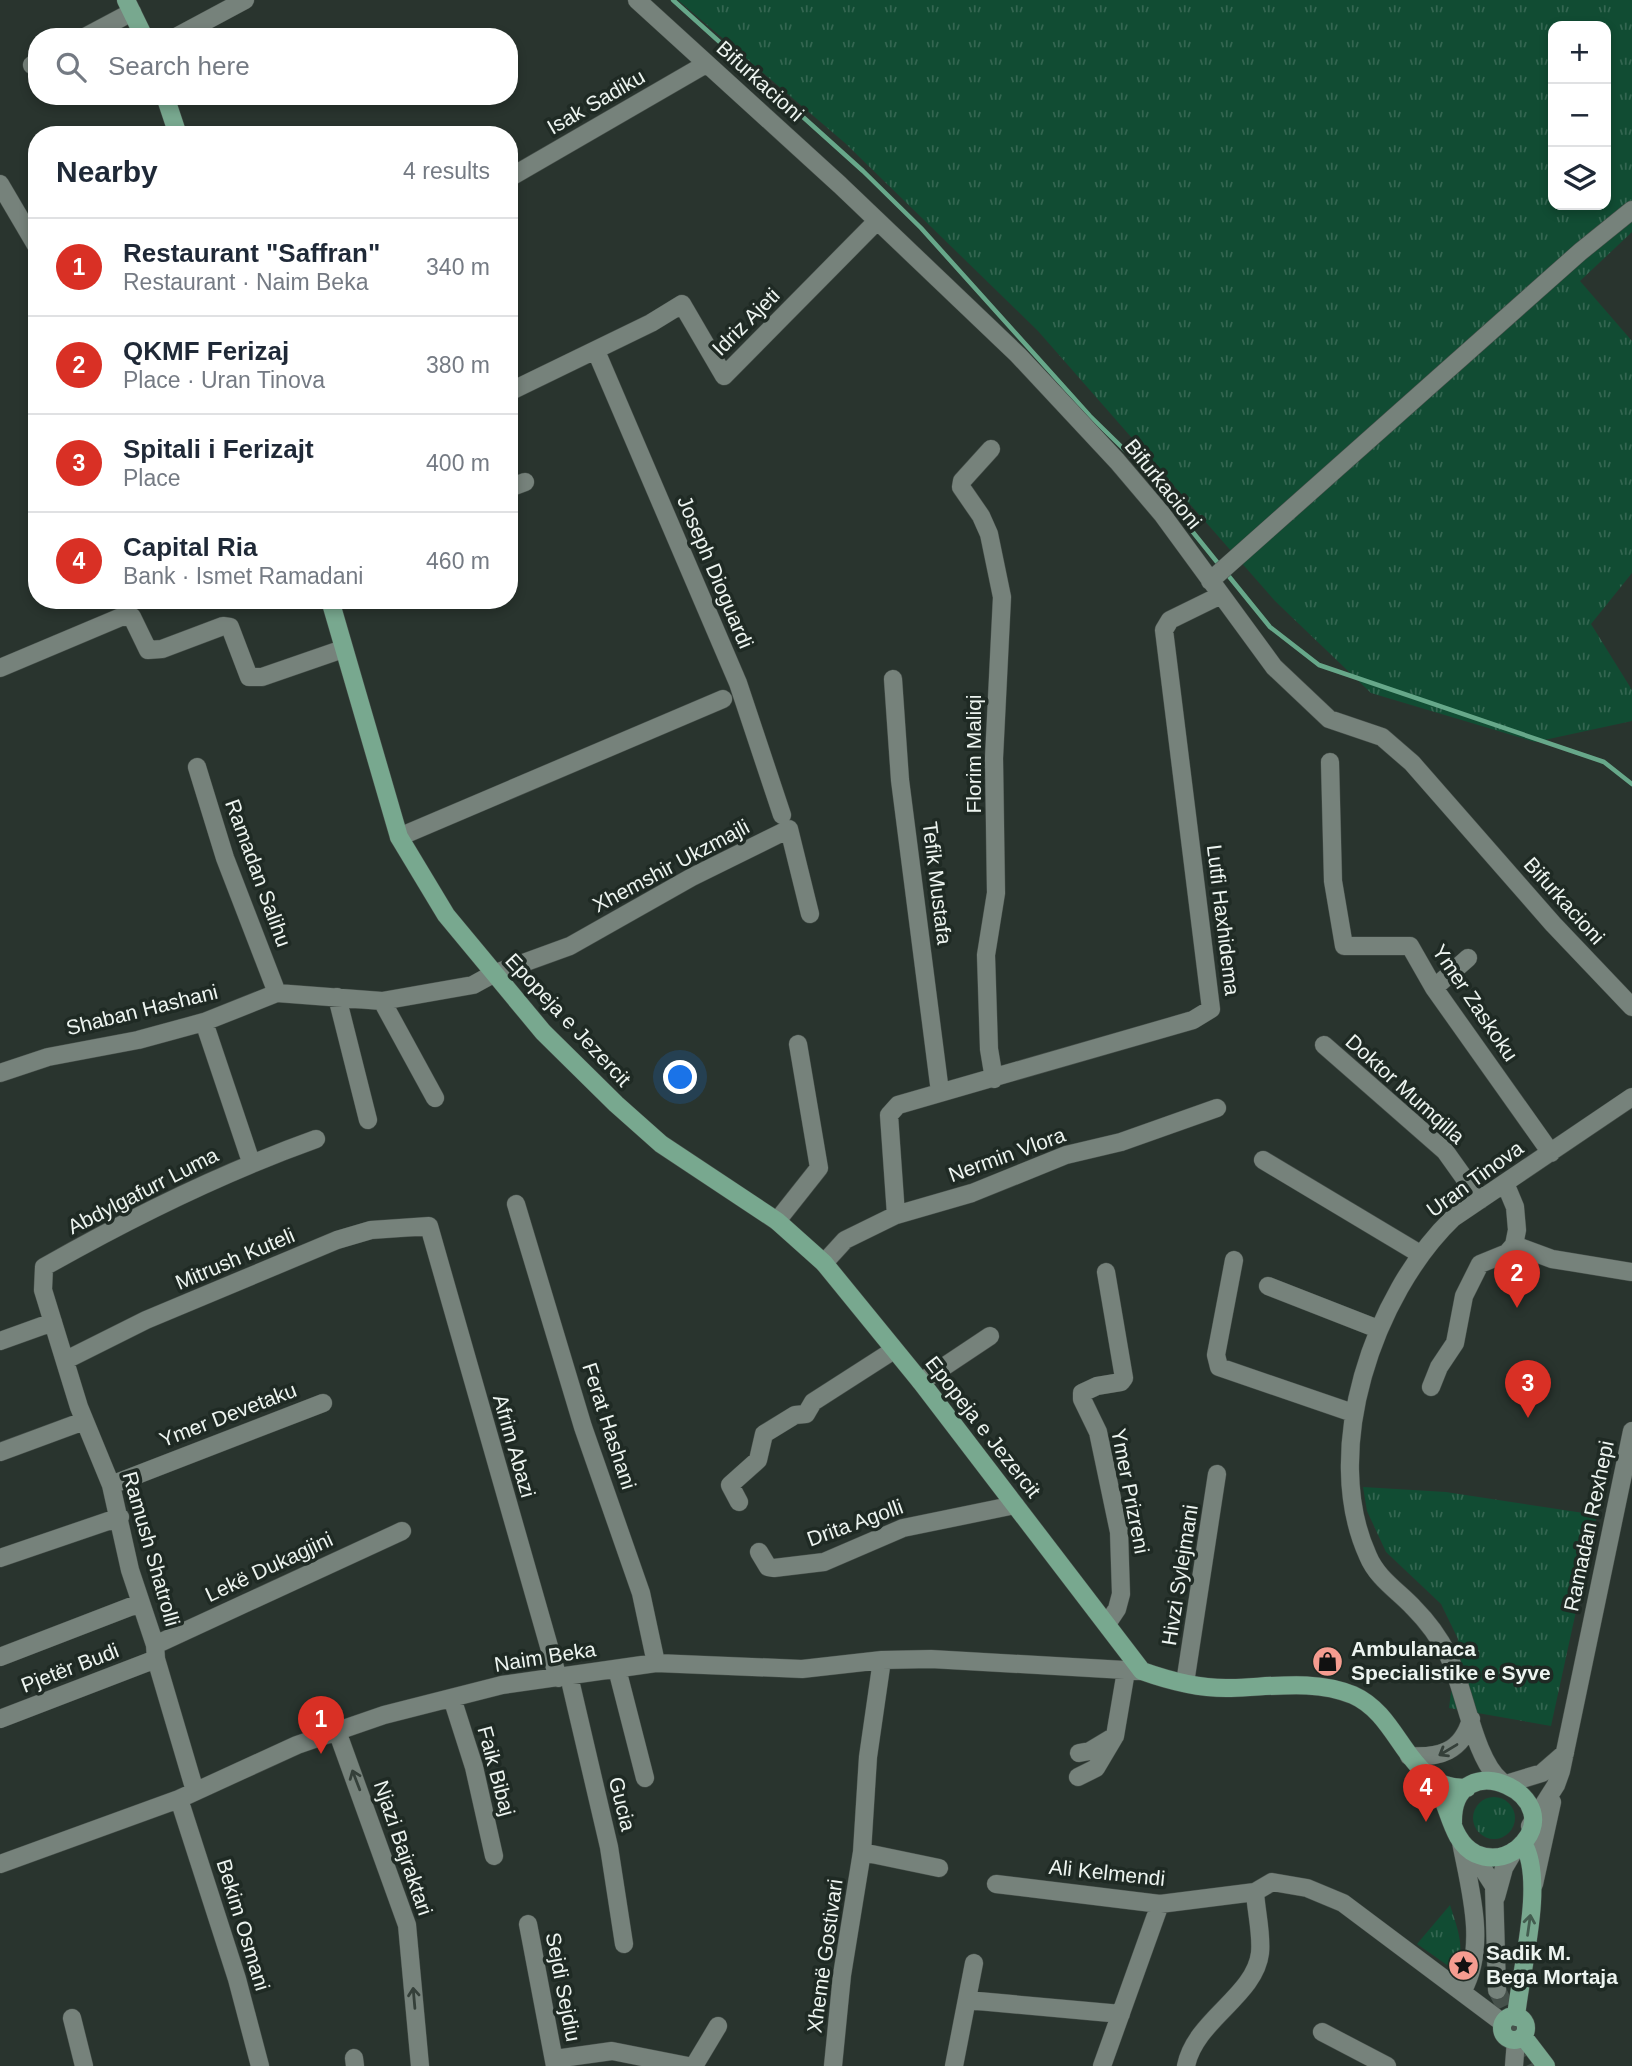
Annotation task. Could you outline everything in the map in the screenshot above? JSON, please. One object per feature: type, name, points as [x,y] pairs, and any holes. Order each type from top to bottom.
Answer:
[{"type":"main road","points":[[129,6],[140,28]]},
{"type":"main road","points":[[168,105],[175,126]]},
{"type":"main road","name":"Epopeja e Jezercit","points":[[333,609],[399,837],[446,915],[543,1032],[661,1144],[777,1221],[824,1263],[921,1382],[1107,1624],[1134,1671]]},
{"type":"main road","points":[[1134,1671],[1185,1683],[1229,1688],[1268,1685],[1335,1689],[1354,1695],[1382,1714],[1409,1756],[1434,1782],[1442,1794],[1453,1823],[1466,1847],[1493,1858],[1518,1847],[1531,1826],[1527,1801],[1505,1782],[1481,1781],[1470,1787],[1456,1804],[1453,1823]]},
{"type":"main road","points":[[1434,1782],[1470,1787]]},
{"type":"main road","points":[[1518,1847],[1530,1862],[1533,1888],[1510,2020],[1525,2024],[1520,2038],[1546,2066]]},
{"type":"street","points":[[193,28],[245,0]]},
{"type":"street","name":"Bifurkacioni","points":[[637,0],[1018,355],[1117,461],[1162,514],[1274,667],[1329,719],[1382,737],[1412,763],[1553,924],[1632,1007]]},
{"type":"street","points":[[98,28],[129,6]]},
{"type":"street","name":"Isak Sadiku","points":[[518,173],[706,64]]},
{"type":"street","points":[[0,184],[28,232]]},
{"type":"street","points":[[1215,585],[1230,564],[1580,252],[1632,210]]},
{"type":"street","name":"Idriz Ajeti","points":[[518,388],[596,351],[682,304],[724,376],[876,222]]},
{"type":"street","name":"Joseph Dioguardi","points":[[596,351],[738,683],[782,815]]},
{"type":"street","name":"Florim Maliqi","points":[[991,449],[962,481],[961,486],[981,516],[989,534],[1002,597],[994,758],[997,869],[986,955],[988,1037],[993,1079]]},
{"type":"street","name":"Lutfi Haxhidema","points":[[896,1215],[890,1115],[898,1105],[1193,1020],[1211,1009],[1164,630],[1170,620],[1215,585]]},
{"type":"street","points":[[0,668],[121,617],[132,617],[148,650],[162,649],[223,626],[230,627],[249,677],[262,677],[344,649]]},
{"type":"street","name":"Tefik Mustafa","points":[[893,679],[900,780],[940,1092]]},
{"type":"street","points":[[399,837],[723,699]]},
{"type":"street","name":"Ymer Zaskoku","points":[[1329,762],[1333,881],[1344,947],[1410,946],[1434,988],[1551,1153]]},
{"type":"street","name":"Ramadan Salihu","points":[[197,768],[225,858],[277,993]]},
{"type":"street","name":"Xhemshir Ukzmajli","points":[[493,974],[570,946],[692,877],[789,829],[810,914]]},
{"type":"street","points":[[1434,988],[1468,958]]},
{"type":"street","name":"Shaban Hashani","points":[[0,1073],[48,1057],[138,1040],[204,1022],[277,993],[382,1002],[473,985],[493,974]]},
{"type":"street","points":[[337,997],[368,1120]]},
{"type":"street","points":[[382,1002],[435,1098]]},
{"type":"street","points":[[204,1022],[251,1162]]},
{"type":"street","points":[[777,1221],[819,1168],[798,1044]]},
{"type":"street","name":"Doktor Mumqilla","points":[[1324,1045],[1445,1151],[1480,1200]]},
{"type":"street","name":"Uran Tinova","points":[[1474,1728],[1455,1669],[1442,1643],[1368,1558],[1358,1528],[1350,1480],[1353,1413],[1378,1329],[1420,1254],[1453,1218],[1632,1097]]},
{"type":"street","name":"Nermin Vlora","points":[[824,1263],[845,1240],[896,1215],[972,1194],[1066,1155],[1121,1142],[1217,1108]]},
{"type":"street","name":"Abdylgafurr Luma","points":[[53,1322],[43,1290],[44,1267],[113,1228],[251,1162],[316,1139]]},
{"type":"street","points":[[1263,1160],[1420,1254]]},
{"type":"street","points":[[1432,1387],[1439,1367],[1455,1343],[1464,1296],[1480,1264],[1507,1253],[1514,1245],[1517,1230],[1514,1207],[1504,1183]]},
{"type":"street","name":"Ferat Hashani","points":[[516,1204],[583,1427],[640,1593],[656,1662]]},
{"type":"street","name":"Mitrush Kuteli","points":[[66,1360],[146,1321],[337,1240],[371,1230],[429,1226]]},
{"type":"street","name":"Afrim Abazi","points":[[429,1226],[564,1677]]},
{"type":"street","points":[[1514,1245],[1552,1259],[1632,1272]]},
{"type":"street","points":[[1234,1261],[1216,1355],[1219,1367],[1353,1413]]},
{"type":"street","name":"Ymer Prizreni","points":[[1106,1272],[1124,1378],[1121,1382],[1088,1390],[1082,1393],[1082,1399],[1098,1432],[1119,1532],[1121,1594],[1107,1624]]},
{"type":"street","points":[[1268,1286],[1378,1329]]},
{"type":"street","points":[[0,1341],[53,1322]]},
{"type":"street","name":"Ramush Shatrolli","points":[[53,1322],[84,1422],[111,1485],[140,1603],[156,1652],[187,1795]]},
{"type":"street","points":[[921,1382],[990,1336]]},
{"type":"street","points":[[739,1502],[730,1485],[758,1460],[764,1434],[795,1415],[806,1413],[813,1402],[894,1350]]},
{"type":"street","name":"Ymer Devetaku","points":[[111,1485],[323,1403]]},
{"type":"street","points":[[0,1452],[84,1422]]},
{"type":"street","name":"Ramadan Rexhepi","points":[[1531,1826],[1556,1786],[1565,1753],[1632,1431]]},
{"type":"street","name":"Hivzi Sylejmani","points":[[1185,1683],[1217,1474]]},
{"type":"street","name":"Drita Agolli","points":[[759,1552],[768,1567],[774,1568],[824,1562],[903,1528],[1015,1505]]},
{"type":"street","points":[[0,1558],[120,1517]]},
{"type":"street","name":"Lekë Dukagjini","points":[[156,1652],[402,1531]]},
{"type":"street","points":[[0,1657],[140,1603]]},
{"type":"street","name":"Pjetër Budi","points":[[0,1719],[156,1652]]},
{"type":"street","name":"Naim Beka","points":[[0,1864],[187,1795],[297,1745],[384,1715],[502,1685],[656,1662],[802,1670],[882,1660],[931,1659],[1134,1671]]},
{"type":"street","name":"Xhemë Gostivari","points":[[833,2066],[842,1975],[862,1852],[868,1757],[882,1660]]},
{"type":"street","points":[[617,1668],[645,1778]]},
{"type":"street","points":[[1078,1777],[1096,1768],[1115,1736],[1134,1671]]},
{"type":"street","name":"Gucia","points":[[564,1677],[609,1847],[624,1944]]},
{"type":"street","name":"Faik Bibaj","points":[[452,1698],[474,1767],[494,1856]]},
{"type":"street","points":[[1409,1756],[1428,1757],[1450,1752],[1474,1728]]},
{"type":"street","points":[[1474,1728],[1487,1765],[1505,1782],[1542,1773],[1565,1753]]},
{"type":"street","points":[[1470,1787],[1477,1774],[1474,1728]]},
{"type":"street","name":"Njazi Bajraktari","points":[[338,1731],[407,1925],[421,2066]]},
{"type":"street","points":[[1079,1753],[1090,1751],[1115,1736]]},
{"type":"street","points":[[1533,1888],[1556,1786]]},
{"type":"street","name":"Bekim Osmani","points":[[187,1795],[260,2066]]},
{"type":"street","points":[[1466,1847],[1487,1872],[1496,1897]]},
{"type":"street","points":[[1463,1990],[1470,1977],[1475,1942],[1466,1847]]},
{"type":"street","points":[[1497,1990],[1496,1897],[1504,1868],[1518,1847]]},
{"type":"street","points":[[862,1852],[939,1868]]},
{"type":"street","name":"Ali Kelmendi","points":[[996,1884],[1160,1904],[1255,1892],[1272,1882],[1307,1888],[1343,1903],[1463,1990],[1510,2020]]},
{"type":"street","points":[[1186,2066],[1189,2049],[1215,2016],[1251,1978],[1260,1953],[1255,1892]]},
{"type":"street","points":[[1102,2066],[1160,1904]]},
{"type":"street","name":"Sejdi Sejdiu","points":[[528,1924],[555,2062],[612,2051],[688,2066]]},
{"type":"street","points":[[954,2066],[974,1963]]},
{"type":"street","points":[[967,2000],[1121,2014]]},
{"type":"street","points":[[72,2018],[84,2066]]},
{"type":"street","points":[[694,2066],[718,2026]]},
{"type":"street","points":[[1322,2032],[1387,2066]]},
{"type":"street","points":[[1514,2066],[1520,2038]]},
{"type":"green space","points":[[678,0],[1632,0],[1632,232],[1580,281],[1632,341],[1632,573],[1591,624],[1632,690],[1632,721],[1535,742],[1371,693],[1275,601],[1038,331],[845,143]]},
{"type":"green space","points":[[1363,1487],[1446,1492],[1597,1515],[1551,1726],[1449,1708],[1458,1639],[1441,1604],[1386,1552],[1367,1511]]},
{"type":"green space","points":[[1494,1797],[1509,1803],[1515,1818],[1509,1833],[1494,1839],[1479,1833],[1473,1818],[1479,1803]]},
{"type":"green space","points":[[1450,1905],[1460,1946],[1457,1972],[1417,1944]]},
{"type":"waterway","points":[[673,0],[863,171],[921,228],[1090,416],[1134,459],[1221,567]]},
{"type":"waterway","points":[[1227,574],[1270,627],[1319,665],[1604,762],[1632,784]]},
{"type":"tunnel","points":[[1497,1990],[1534,2066]]},
{"type":"place","name":"QKMF Ferizaj","points":[[1517,1308]]},
{"type":"place","name":"Spitali i Ferizajt","points":[[1528,1418]]},
{"type":"place","name":"Ambulanaca Specialistike e Syve","points":[[1328,1661]]},
{"type":"place","name":"Restaurant \"Saffran\"","points":[[321,1754]]},
{"type":"place","name":"Capital Ria","points":[[1426,1822]]},
{"type":"place","name":"Sadik M. Bega Mortaja","points":[[1463,1965]]}]
